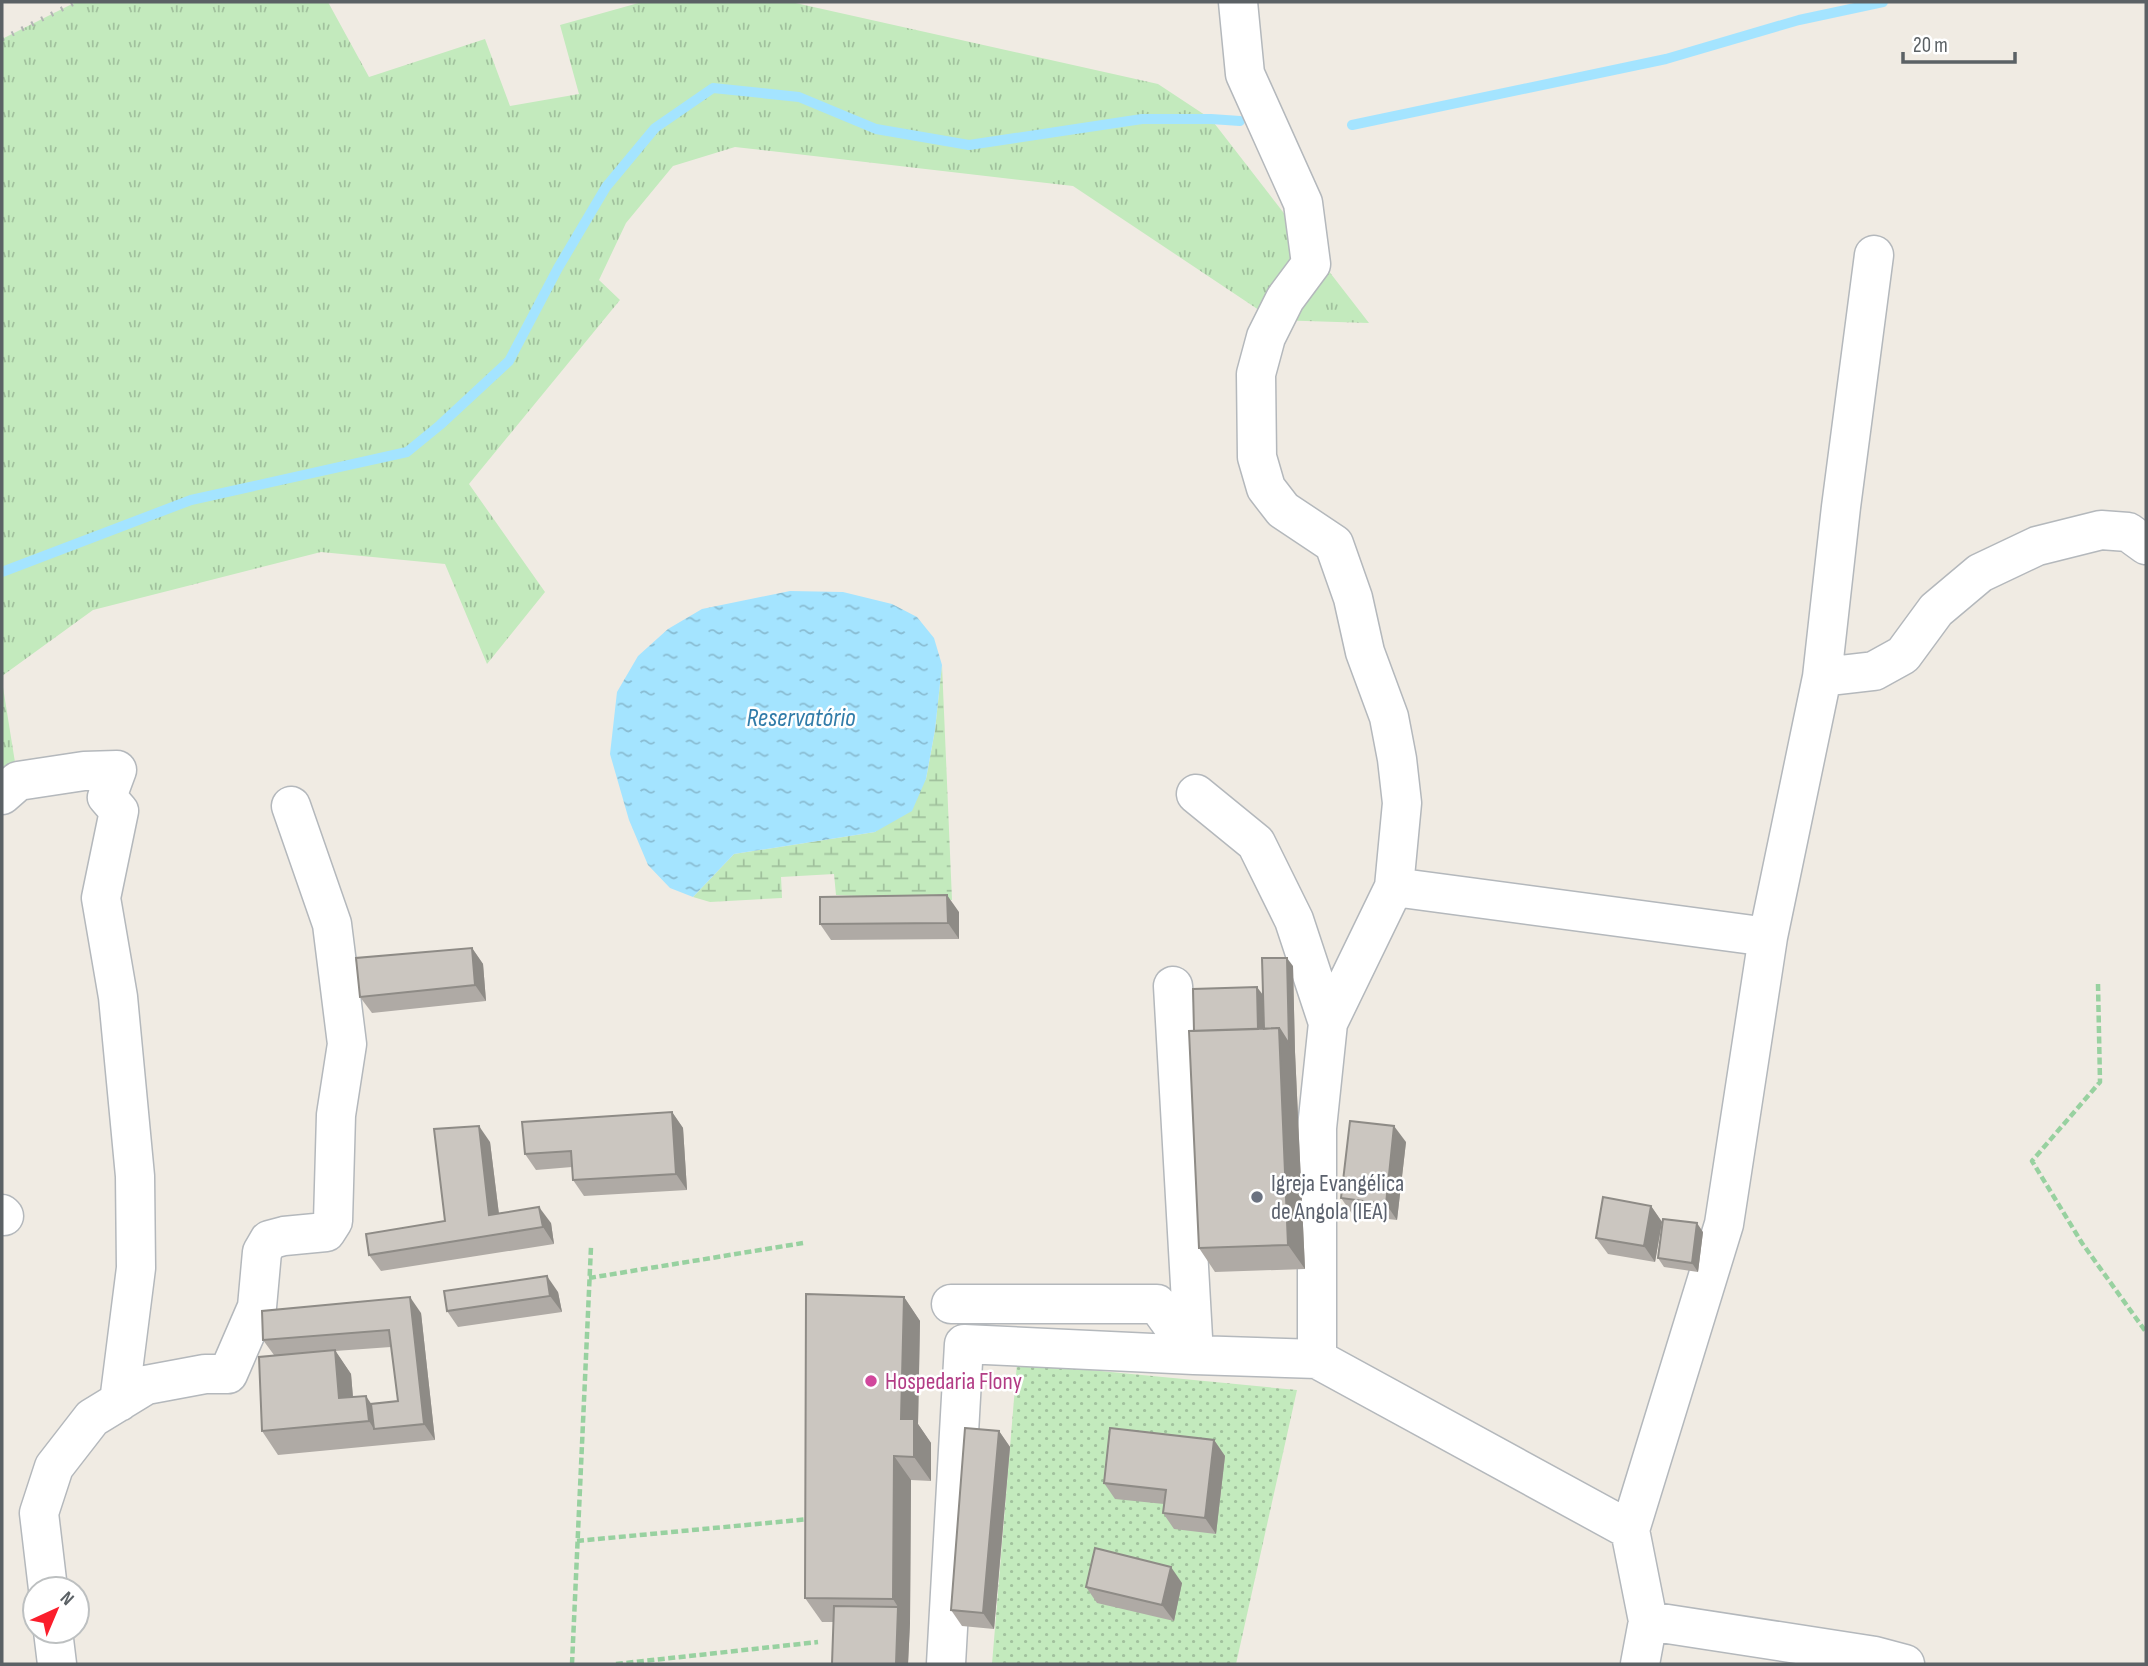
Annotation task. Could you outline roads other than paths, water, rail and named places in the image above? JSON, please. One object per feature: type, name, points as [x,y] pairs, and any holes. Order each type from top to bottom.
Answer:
[{"type":"street","points":[[1238,2],[1245,74],[1303,203],[1311,264],[1285,299],[1266,337],[1256,374],[1257,457],[1266,488],[1283,510],[1335,544],[1353,598],[1365,652],[1389,717],[1402,803],[1394,887],[1328,1024],[1318,1128],[1317,1359]]},
{"type":"street","points":[[1640,1664],[1648,1621],[1630,1530],[1724,1224],[1768,937],[1822,677],[1874,255]]},
{"type":"street","points":[[1822,677],[1874,671],[1903,655],[1936,610],[1980,573],[2037,546],[2101,530],[2128,532],[2146,545]]},
{"type":"street","points":[[2,795],[18,781],[84,771],[117,770],[107,797],[119,811],[101,898],[118,997],[133,1162],[136,1268],[119,1402]]},
{"type":"street","points":[[1196,794],[1256,843],[1294,920],[1328,1024]]},
{"type":"street","points":[[46,1575],[38,1513],[54,1467],[92,1418],[146,1385],[205,1374],[228,1374],[257,1307],[262,1252],[269,1240],[326,1232],[333,1221],[336,1115],[348,1044],[331,924],[290,806]]},
{"type":"street","points":[[1394,887],[1768,937]]},
{"type":"street","points":[[1173,986],[1194,1355]]},
{"type":"street","points":[[951,1304],[1157,1304],[1194,1355]]},
{"type":"street","points":[[946,1664],[964,1344],[1317,1359],[1630,1530]]},
{"type":"street","points":[[1648,1621],[1875,1656],[1905,1664]]},
{"type":"street","points":[[55,1645],[57,1664]]},
{"type":"water","name":"Reservatório","points":[[790,591],[843,592],[892,604],[917,617],[934,638],[942,665],[935,730],[926,779],[912,811],[875,832],[734,854],[693,897],[670,888],[648,865],[629,820],[610,754],[617,692],[638,656],[668,629],[702,609]]},
{"type":"waterway","points":[[1352,125],[1666,59],[1799,20],[1883,2]]},
{"type":"waterway","points":[[2,572],[191,500],[407,452],[509,361],[558,268],[606,187],[655,128],[713,88],[799,97],[876,129],[969,145],[1142,119],[1240,121]]},
{"type":"railway","points":[[2,39],[76,2]]},
{"type":"place","name":"Igreja Evangélica de Angola (IEA)","points":[[1257,1197]]},
{"type":"place","name":"Hospedaria Flony","points":[[871,1381]]}]
